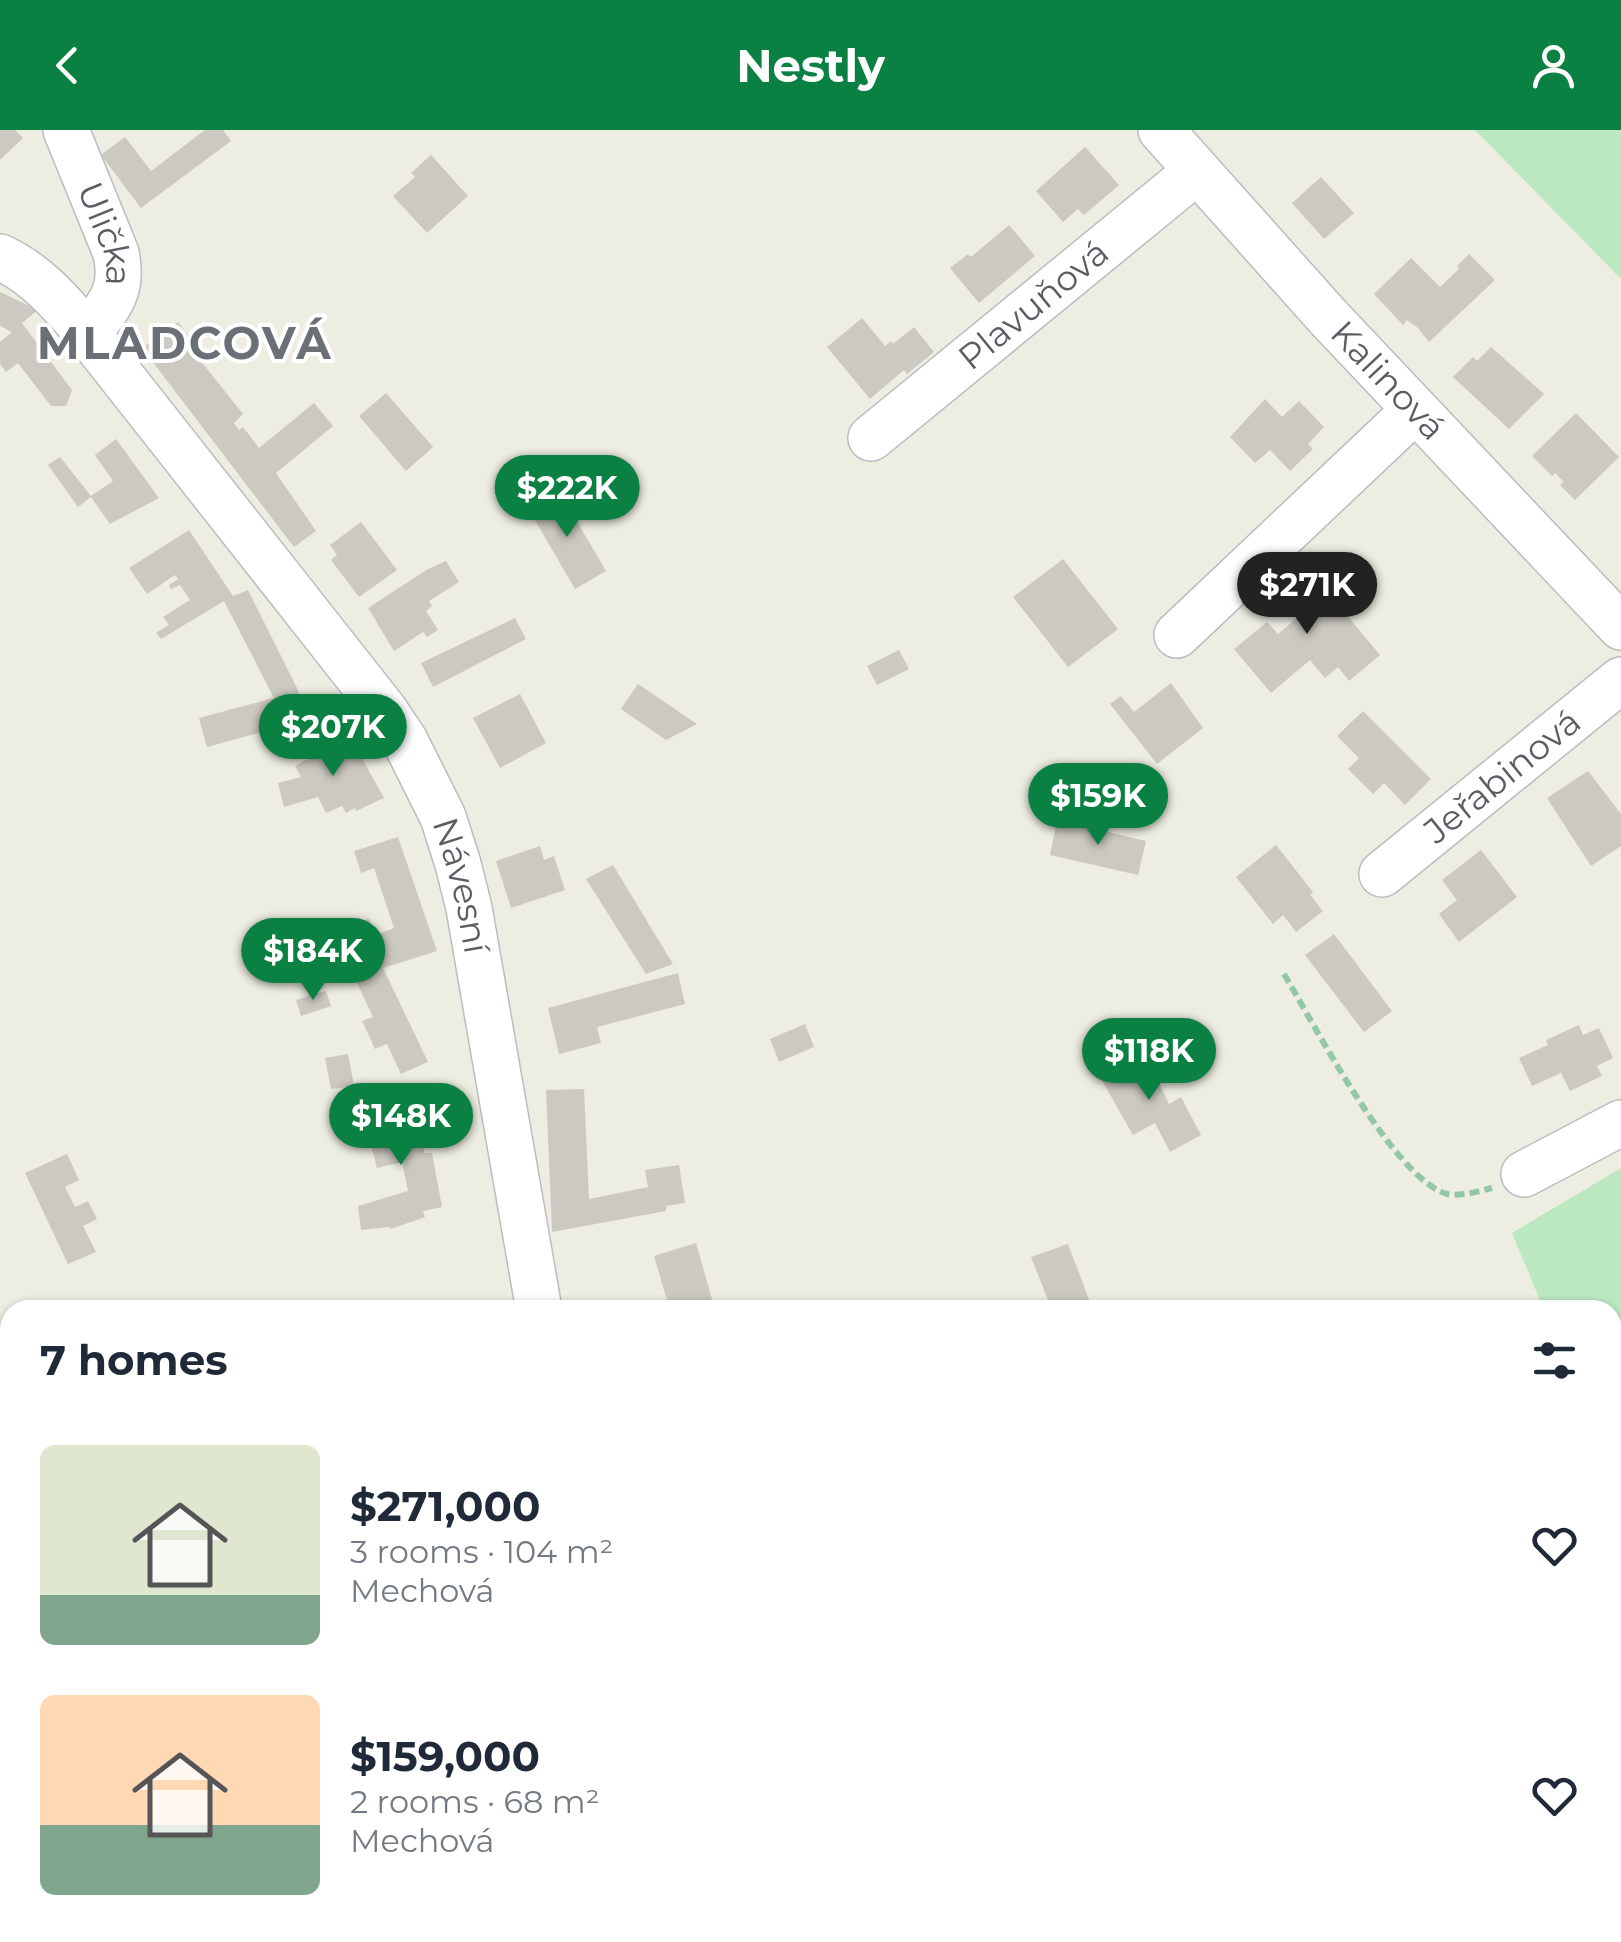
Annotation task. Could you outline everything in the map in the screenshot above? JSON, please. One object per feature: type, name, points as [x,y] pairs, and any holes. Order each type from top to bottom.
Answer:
[{"type":"street","name":"Ulička","points":[[66,130],[119,267],[115,297],[88,334]]},
{"type":"street","name":"Kalinová","points":[[1161,130],[1415,410],[1621,626]]},
{"type":"street","name":"Plavuňová","points":[[871,438],[1197,171]]},
{"type":"street","name":"Návesní","points":[[0,257],[46,287],[88,334],[385,710],[404,741],[443,817],[468,908],[536,1300]]},
{"type":"street","points":[[1177,635],[1415,410]]},
{"type":"street","name":"Jeřabinová","points":[[1382,874],[1621,680]]},
{"type":"street","points":[[1524,1174],[1621,1123]]},
{"type":"path","points":[[1284,974],[1386,1140],[1426,1184],[1450,1196],[1492,1188],[1524,1174]]},
{"type":"green space","points":[[1475,130],[1621,130],[1621,279]]},
{"type":"green space","points":[[1621,1168],[1621,1300],[1540,1300],[1512,1233]]},
{"type":"building","points":[[0,130],[15,130],[23,138],[0,160]]},
{"type":"building","points":[[205,130],[223,130],[231,141],[141,208],[101,155],[125,137],[151,171]]},
{"type":"building","points":[[1085,147],[1119,185],[1084,215],[1078,209],[1063,222],[1036,191]]},
{"type":"building","points":[[431,155],[468,196],[427,233],[393,196],[415,177],[411,173]]},
{"type":"building","points":[[1321,177],[1354,213],[1324,239],[1292,203]]},
{"type":"building","points":[[1009,225],[1035,256],[979,303],[950,268],[968,254],[971,257]]},
{"type":"building","points":[[1469,254],[1495,280],[1429,342],[1407,320],[1403,325],[1374,294],[1411,258],[1440,287]]},
{"type":"building","points":[[0,292],[38,310],[22,323],[72,390],[66,406],[51,406],[18,363],[6,372],[0,364],[0,342],[12,332],[0,326]]},
{"type":"building","points":[[862,318],[885,346],[914,327],[934,352],[907,374],[904,370],[870,399],[827,347]]},
{"type":"building","points":[[178,322],[200,351],[196,355],[243,414],[234,423],[239,430],[243,427],[259,448],[314,403],[333,426],[276,473],[316,531],[294,547],[142,348]]},
{"type":"building","points":[[1491,347],[1544,394],[1509,429],[1453,377],[1473,357],[1477,361]]},
{"type":"building","points":[[386,393],[433,447],[406,471],[359,416]]},
{"type":"building","points":[[1265,399],[1282,417],[1299,401],[1324,427],[1308,444],[1313,449],[1290,471],[1270,450],[1255,463],[1230,437]]},
{"type":"building","points":[[1576,413],[1619,457],[1575,500],[1560,485],[1564,482],[1532,456]]},
{"type":"building","points":[[116,439],[159,498],[110,524],[91,497],[78,507],[48,465],[60,457],[91,496],[113,481],[95,455]]},
{"type":"building","points":[[559,491],[606,571],[575,589],[529,510]]},
{"type":"building","points":[[361,522],[397,570],[359,597],[331,560],[337,555],[330,545]]},
{"type":"building","points":[[189,530],[233,596],[248,590],[298,690],[307,720],[207,747],[199,718],[274,698],[224,601],[161,639],[156,633],[169,625],[163,617],[190,600],[180,585],[171,589],[169,585],[178,579],[175,575],[147,594],[129,568]]},
{"type":"building","points":[[1063,559],[1118,629],[1068,667],[1013,597]]},
{"type":"building","points":[[446,561],[459,582],[429,601],[432,606],[426,611],[438,630],[427,637],[423,632],[394,651],[368,608]]},
{"type":"building","points":[[1305,565],[1380,655],[1349,681],[1338,667],[1325,678],[1310,660],[1271,693],[1234,649],[1267,622],[1278,634],[1297,618],[1274,590]]},
{"type":"building","points":[[515,618],[526,639],[433,687],[421,663]]},
{"type":"building","points":[[899,650],[909,669],[877,685],[867,666]]},
{"type":"building","points":[[1171,683],[1203,728],[1157,764],[1110,704],[1121,696],[1134,712]]},
{"type":"building","points":[[638,684],[697,724],[666,740],[621,709]]},
{"type":"building","points":[[520,694],[546,743],[500,768],[473,718]]},
{"type":"building","points":[[1363,711],[1431,779],[1405,805],[1384,783],[1373,794],[1348,769],[1359,758],[1337,736]]},
{"type":"building","points":[[348,733],[384,798],[346,813],[342,806],[326,813],[318,797],[284,807],[278,783],[301,777],[295,766],[308,759],[306,755]]},
{"type":"building","points":[[1588,771],[1621,814],[1621,846],[1591,866],[1547,798]]},
{"type":"building","points":[[1057,820],[1146,841],[1138,875],[1050,855]]},
{"type":"building","points":[[398,837],[437,951],[383,968],[428,1062],[401,1074],[387,1044],[375,1049],[362,1021],[373,1017],[352,972],[356,968],[343,921],[369,919],[373,936],[394,928],[374,868],[361,873],[354,851]]},
{"type":"building","points":[[1276,845],[1323,911],[1296,932],[1283,915],[1273,924],[1236,877]]},
{"type":"building","points":[[540,846],[544,860],[554,856],[565,890],[511,908],[496,861]]},
{"type":"building","points":[[1481,850],[1517,897],[1459,942],[1439,914],[1457,900],[1442,880]]},
{"type":"building","points":[[613,865],[673,964],[646,974],[586,879]]},
{"type":"building","points":[[1334,934],[1392,1011],[1364,1032],[1305,955]]},
{"type":"building","points":[[678,973],[685,1004],[597,1027],[601,1043],[559,1054],[548,1008]]},
{"type":"building","points":[[326,991],[331,1006],[301,1016],[296,1000]]},
{"type":"building","points":[[805,1024],[814,1047],[779,1062],[770,1039]]},
{"type":"building","points":[[1579,1025],[1583,1035],[1599,1028],[1613,1058],[1597,1066],[1602,1076],[1570,1091],[1561,1073],[1532,1086],[1519,1058]]},
{"type":"building","points":[[1145,1053],[1169,1104],[1181,1097],[1201,1135],[1170,1152],[1155,1123],[1133,1135],[1100,1077]]},
{"type":"building","points":[[348,1054],[354,1086],[331,1089],[325,1058]]},
{"type":"building","points":[[584,1089],[589,1199],[648,1187],[645,1170],[679,1165],[685,1203],[666,1206],[666,1211],[552,1232],[546,1090]]},
{"type":"building","points":[[412,1097],[425,1153],[432,1153],[442,1207],[423,1211],[425,1217],[391,1229],[361,1230],[358,1206],[408,1191],[402,1162],[377,1168],[365,1122],[386,1117],[383,1104]]},
{"type":"building","points":[[67,1154],[79,1180],[65,1187],[75,1207],[88,1201],[97,1219],[83,1226],[96,1252],[68,1264],[25,1173]]},
{"type":"building","points":[[696,1243],[712,1300],[667,1300],[654,1256]]},
{"type":"building","points":[[1068,1244],[1089,1300],[1048,1300],[1031,1257]]},
{"type":"district","name":"MLADCOVÁ","points":[[185,343]]}]
